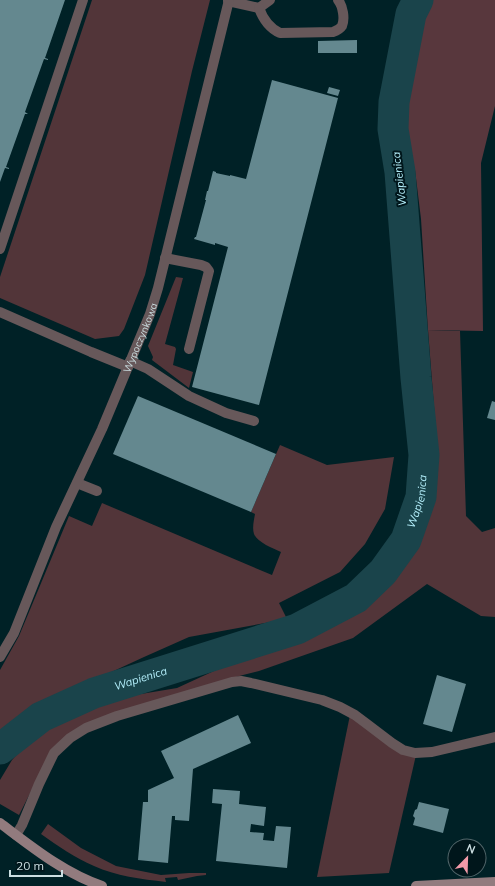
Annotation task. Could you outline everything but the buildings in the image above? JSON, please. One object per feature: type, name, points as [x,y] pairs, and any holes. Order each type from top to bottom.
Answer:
[{"type":"street","points":[[0,249],[83,0]]},
{"type":"street","points":[[228,1],[259,8],[270,0]]},
{"type":"street","points":[[259,8],[264,19],[280,33],[333,32],[339,30],[342,26],[343,20],[343,9],[338,0]]},
{"type":"street","name":"Wypoczynkowa","points":[[0,657],[14,633],[56,527],[102,429],[150,314],[228,1]]},
{"type":"street","points":[[165,258],[201,265],[209,271],[189,349]]},
{"type":"street","points":[[0,312],[91,352],[148,369],[189,396],[226,413],[254,421]]},
{"type":"street","points":[[77,483],[97,491]]},
{"type":"street","points":[[16,835],[22,825],[54,753],[70,738],[86,728],[117,716],[232,682],[241,681],[322,700],[355,715],[403,750],[416,753],[432,752],[495,737]]},
{"type":"street","points":[[0,823],[57,864],[76,875],[102,886]]},
{"type":"street","points":[[416,886],[495,882]]},
{"type":"shaded area","points":[[92,0],[210,0],[145,275],[124,329],[119,336],[95,339],[0,298],[0,277]]},
{"type":"shaded area","points":[[427,0],[495,0],[495,106],[481,163],[483,331],[428,330],[421,219],[415,170],[400,113],[416,19]]},
{"type":"shaded area","points":[[176,277],[183,278],[165,344],[175,347],[176,349],[173,365],[193,372],[189,388],[152,360],[153,357],[148,346]]},
{"type":"shaded area","points":[[428,330],[460,331],[466,516],[482,532],[495,528],[495,617],[481,616],[427,584],[353,638],[259,671],[117,713],[52,750],[19,815],[0,804],[0,780],[12,760],[46,722],[123,697],[177,688],[240,659],[301,637],[387,586],[406,564],[433,502],[438,457]]},
{"type":"shaded area","points":[[280,445],[327,465],[394,457],[385,509],[365,544],[340,572],[279,603],[287,619],[189,637],[79,687],[30,716],[0,741],[0,670],[19,636],[69,516],[92,526],[102,503],[272,575],[281,552],[266,545],[256,537],[253,529],[255,514],[251,512]]},
{"type":"shaded area","points":[[350,715],[416,755],[389,873],[317,877]]},
{"type":"shaded area","points":[[48,824],[81,848],[116,866],[161,875],[206,873],[206,875],[178,880],[177,877],[165,878],[166,882],[120,875],[94,866],[80,859],[41,834]]},
{"type":"waterway","name":"Wapienica","points":[[0,749],[41,717],[94,693],[297,629],[356,598],[383,572],[406,540],[421,497],[424,455],[416,378],[400,172],[393,129],[394,102],[411,14],[418,0]]}]
